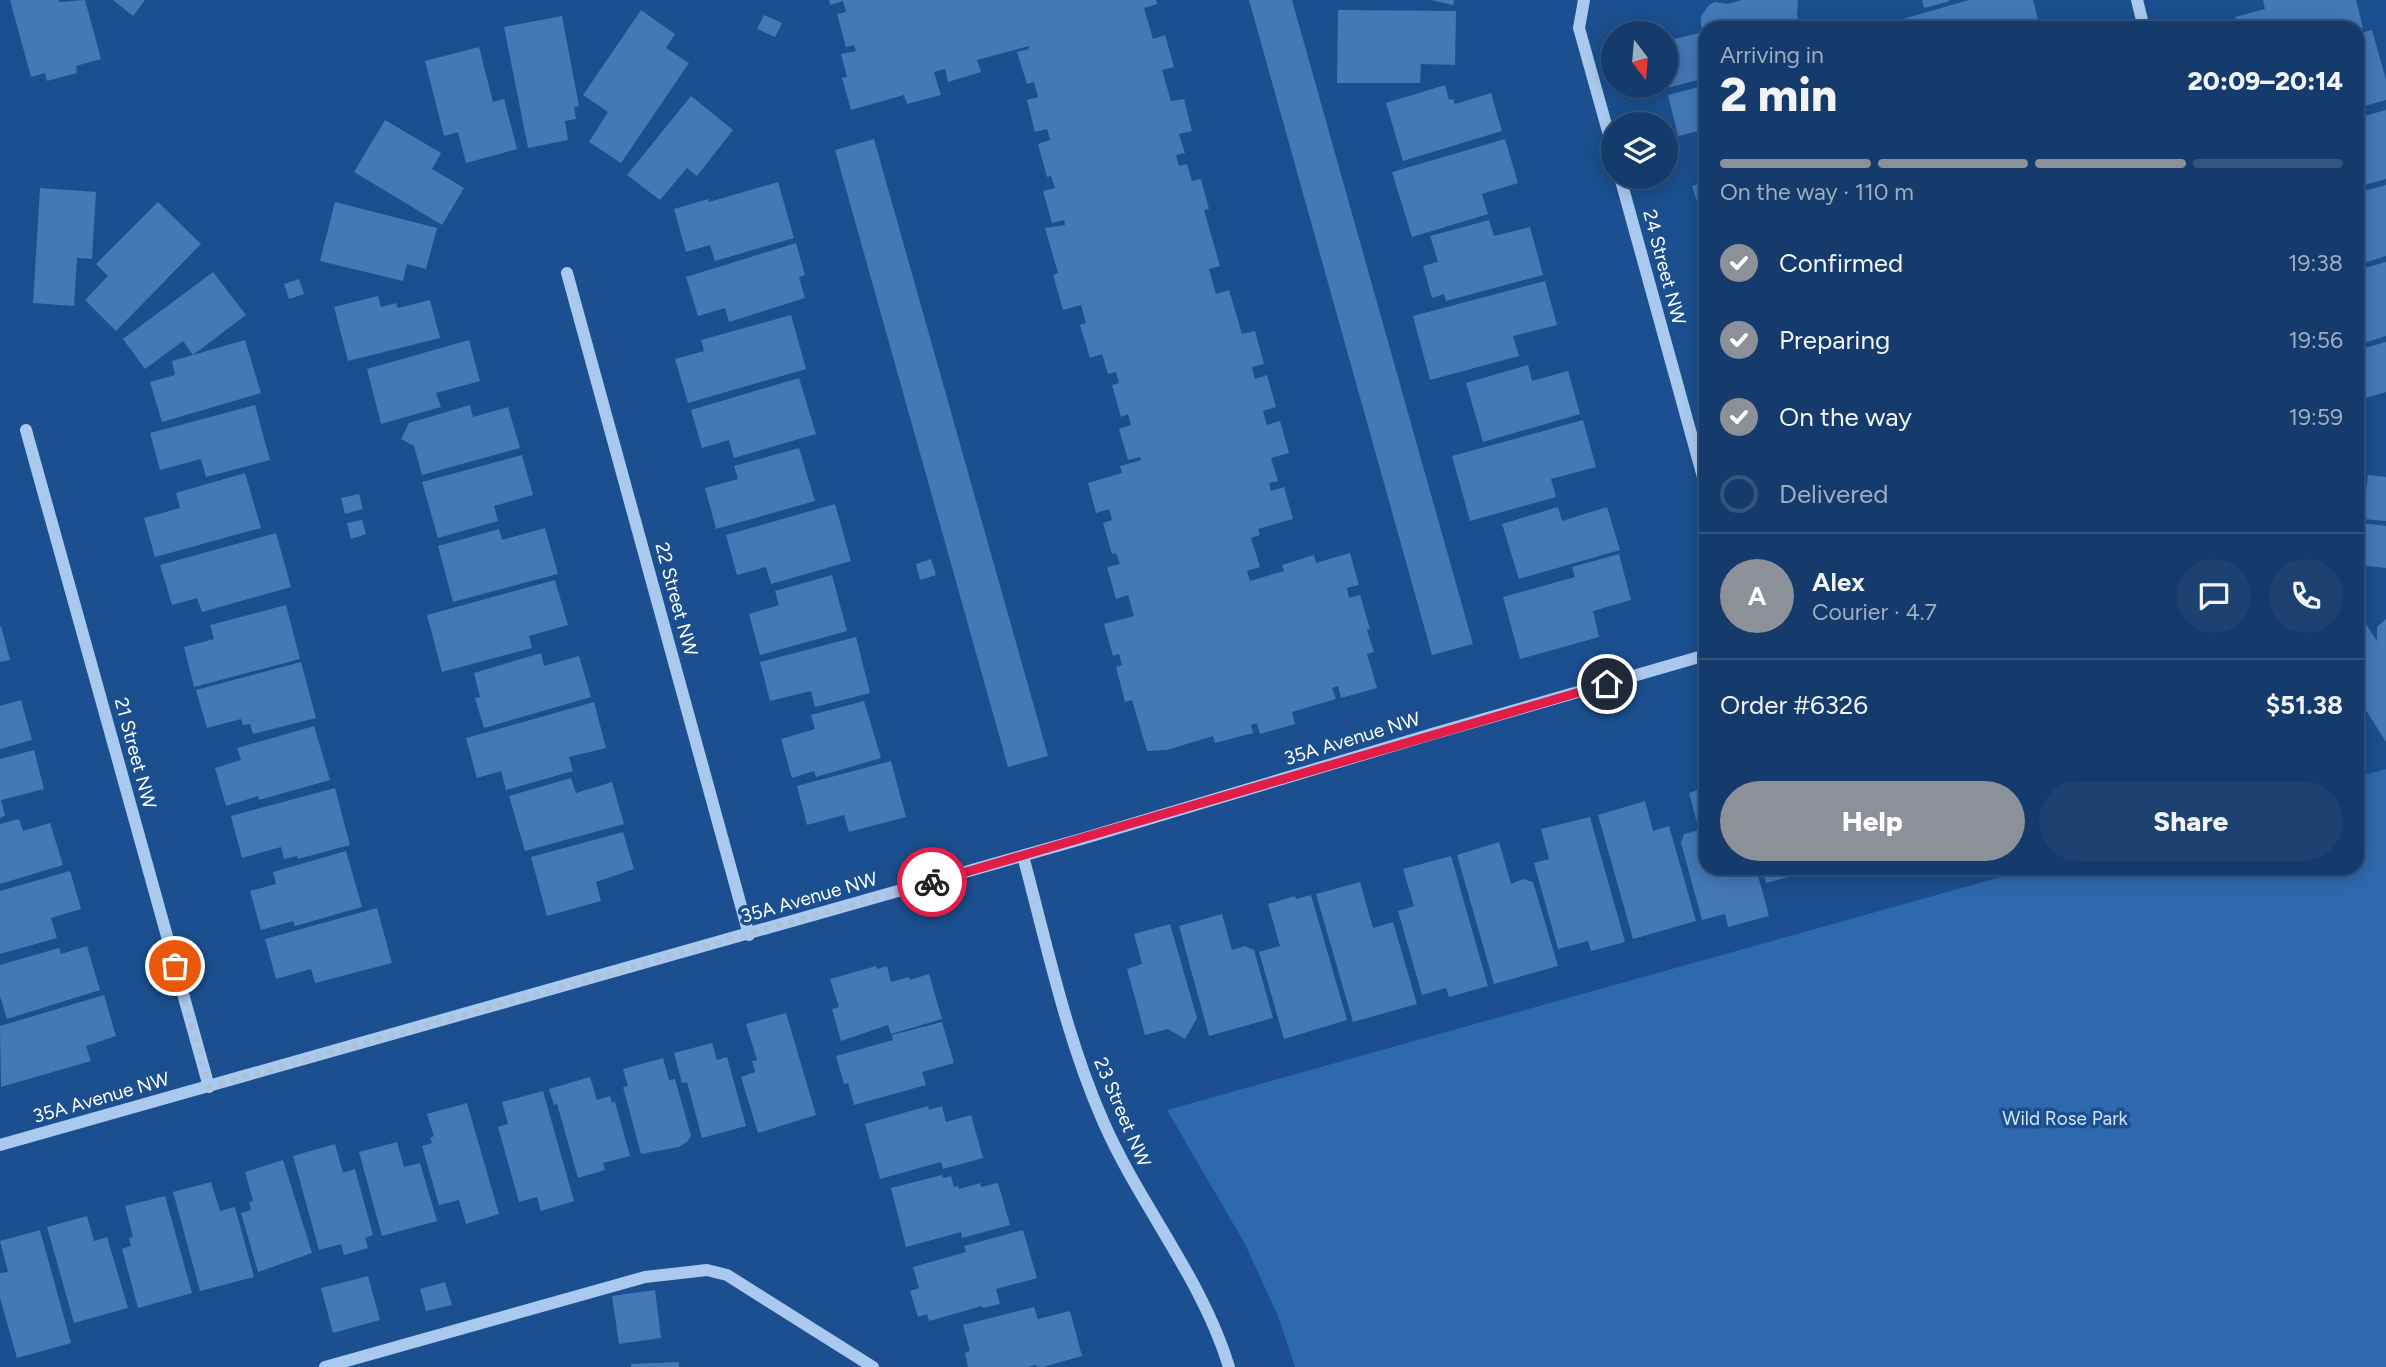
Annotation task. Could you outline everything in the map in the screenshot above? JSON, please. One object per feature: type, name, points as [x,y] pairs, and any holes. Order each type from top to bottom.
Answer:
[{"type":"street","points":[[1584,0],[1579,28],[1603,112]]},
{"type":"street","points":[[2137,0],[2142,21]]},
{"type":"street","name":"24 Street NW","points":[[1623,189],[1699,463]]},
{"type":"street","name":"22 Street NW","points":[[567,273],[749,934]]},
{"type":"street","name":"21 Street NW","points":[[26,430],[209,1087]]},
{"type":"street","name":"35A Avenue NW","points":[[0,1145],[1023,856],[1699,657]]},
{"type":"street","name":"23 Street NW","points":[[1023,856],[1069,1028],[1098,1108],[1127,1174],[1204,1303],[1229,1367]]},
{"type":"street","points":[[325,1367],[646,1277],[707,1270],[727,1275],[873,1367]]},
{"type":"green space","name":"Wild Rose Park","points":[[2386,769],[2386,1367],[1295,1367],[1278,1316],[1245,1244],[1167,1110],[2008,875],[2364,875],[2364,775]]},
{"type":"building","points":[[10,0],[85,0],[101,59],[76,66],[77,73],[47,81],[45,73],[31,77]]},
{"type":"building","points":[[113,0],[145,0],[133,16]]},
{"type":"building","points":[[829,0],[1156,0],[1157,4],[1144,8],[1153,39],[1165,35],[1174,67],[1162,70],[1171,101],[1184,99],[1192,131],[1179,134],[1185,153],[1176,155],[1179,166],[1187,164],[1192,181],[1201,179],[1209,209],[1204,210],[1220,266],[1209,269],[1216,294],[1229,290],[1242,334],[1255,331],[1264,364],[1252,367],[1255,379],[1267,375],[1276,407],[1263,411],[1267,425],[1280,421],[1289,453],[1271,458],[1278,481],[1269,483],[1271,491],[1284,487],[1293,519],[1258,529],[1260,535],[1251,538],[1260,567],[1247,571],[1250,581],[1284,571],[1282,565],[1314,555],[1316,563],[1350,553],[1359,585],[1347,588],[1349,598],[1360,595],[1374,652],[1367,654],[1377,688],[1341,698],[1338,686],[1332,688],[1336,699],[1292,712],[1295,724],[1260,734],[1257,723],[1251,725],[1253,733],[1215,743],[1213,736],[1167,750],[1147,751],[1132,700],[1125,702],[1116,667],[1122,665],[1119,654],[1113,656],[1104,624],[1134,616],[1128,595],[1116,599],[1107,567],[1120,564],[1116,553],[1112,554],[1103,523],[1112,520],[1109,509],[1096,513],[1088,483],[1122,473],[1120,466],[1141,460],[1140,457],[1128,460],[1119,429],[1131,425],[1128,414],[1121,417],[1112,385],[1119,383],[1116,372],[1108,374],[1102,354],[1090,358],[1080,325],[1086,323],[1081,305],[1063,310],[1053,275],[1058,273],[1045,228],[1065,225],[1064,220],[1052,223],[1043,191],[1055,188],[1051,176],[1047,177],[1038,144],[1050,140],[1047,129],[1035,132],[1027,100],[1038,97],[1034,82],[1027,84],[1017,52],[1029,49],[1029,46],[977,60],[981,72],[948,82],[945,69],[934,72],[941,95],[907,104],[904,95],[851,110],[842,78],[847,77],[841,54],[856,51],[854,45],[846,47],[837,14],[846,12],[843,1],[830,5]]},
{"type":"building","points":[[1249,0],[1292,0],[1473,644],[1432,655]]},
{"type":"building","points":[[1431,0],[1454,0],[1453,5]]},
{"type":"building","points":[[1742,0],[1798,0],[1799,21],[1701,21],[1701,16],[1709,5],[1715,2],[1728,4]]},
{"type":"building","points":[[1922,0],[1949,0],[1950,1],[1924,8]]},
{"type":"building","points":[[1969,0],[2033,0],[2038,21],[1896,21]]},
{"type":"building","points":[[2263,0],[2356,0],[2361,21],[2236,21],[2235,17],[2265,9]]},
{"type":"building","points":[[641,10],[675,34],[666,48],[689,63],[621,163],[589,142],[608,112],[583,95]]},
{"type":"building","points":[[1338,10],[1456,11],[1455,65],[1421,64],[1420,83],[1337,83]]},
{"type":"building","points":[[764,15],[782,23],[775,37],[757,29]]},
{"type":"building","points":[[562,16],[579,106],[574,107],[576,119],[565,121],[568,140],[528,148],[504,27]]},
{"type":"building","points":[[2372,30],[2386,80],[2386,100],[2364,106],[2364,32]]},
{"type":"building","points":[[1699,33],[1699,80],[1678,85],[1678,38]]},
{"type":"building","points":[[479,47],[493,102],[504,99],[517,149],[466,163],[458,132],[444,136],[425,61]]},
{"type":"building","points":[[1445,85],[1449,100],[1453,99],[1455,104],[1491,93],[1502,131],[1403,161],[1386,103]]},
{"type":"building","points":[[1699,87],[1699,131],[1678,136],[1678,112],[1672,112],[1669,98],[1678,98],[1678,92]]},
{"type":"building","points":[[691,96],[733,130],[697,176],[687,168],[660,200],[627,175]]},
{"type":"building","points":[[2386,110],[2386,179],[2364,185],[2364,116]]},
{"type":"building","points":[[385,120],[441,153],[432,169],[464,188],[442,225],[354,172]]},
{"type":"building","points":[[874,139],[1048,756],[1008,767],[835,150]]},
{"type":"building","points":[[1505,139],[1518,183],[1482,194],[1488,214],[1412,237],[1392,172]]},
{"type":"building","points":[[778,182],[794,238],[715,261],[710,245],[686,252],[674,209]]},
{"type":"building","points":[[1699,184],[1699,208],[1692,186]]},
{"type":"building","points":[[2386,185],[2386,256],[2364,263],[2364,191]]},
{"type":"building","points":[[40,188],[96,192],[92,259],[77,258],[74,306],[33,303]]},
{"type":"building","points":[[158,202],[201,244],[116,331],[85,300],[108,276],[96,264]]},
{"type":"building","points":[[335,202],[437,228],[426,269],[407,264],[403,281],[320,261]]},
{"type":"building","points":[[1489,220],[1494,236],[1530,227],[1543,275],[1446,301],[1444,294],[1432,298],[1423,266],[1438,262],[1430,236]]},
{"type":"building","points":[[796,243],[805,275],[799,277],[805,298],[729,322],[725,308],[698,316],[686,277]]},
{"type":"building","points":[[2386,262],[2386,336],[2364,343],[2364,268]]},
{"type":"building","points":[[213,272],[246,315],[193,355],[183,341],[145,369],[123,339]]},
{"type":"building","points":[[299,279],[304,294],[289,299],[284,284]]},
{"type":"building","points":[[1545,281],[1557,325],[1513,336],[1519,356],[1430,380],[1413,316]]},
{"type":"building","points":[[378,296],[381,307],[396,303],[398,308],[430,300],[440,338],[348,361],[334,307]]},
{"type":"building","points":[[791,315],[806,369],[688,403],[675,359],[704,351],[701,340]]},
{"type":"building","points":[[245,340],[261,393],[162,422],[150,382],[175,375],[172,361]]},
{"type":"building","points":[[469,340],[480,381],[436,393],[441,407],[381,424],[367,369]]},
{"type":"building","points":[[2386,342],[2386,392],[2364,398],[2364,348]]},
{"type":"building","points":[[1528,365],[1532,381],[1568,371],[1580,414],[1483,442],[1466,383]]},
{"type":"building","points":[[799,378],[816,434],[734,458],[729,440],[702,448],[691,410]]},
{"type":"building","points":[[255,405],[270,460],[206,477],[201,459],[160,470],[150,433]]},
{"type":"building","points":[[470,405],[473,417],[508,407],[520,448],[422,475],[414,446],[401,439],[409,423]]},
{"type":"building","points":[[1583,420],[1596,467],[1551,479],[1556,497],[1470,521],[1452,456]]},
{"type":"building","points":[[799,448],[815,501],[716,529],[705,488],[738,479],[734,466]]},
{"type":"building","points":[[522,455],[533,495],[494,506],[498,521],[438,538],[422,482]]},
{"type":"building","points":[[245,473],[261,528],[155,557],[144,518],[180,508],[176,493]]},
{"type":"building","points":[[2368,475],[2386,477],[2386,521],[2364,519]]},
{"type":"building","points":[[359,494],[363,509],[345,514],[341,498]]},
{"type":"building","points":[[835,504],[851,561],[771,584],[766,567],[737,575],[726,535]]},
{"type":"building","points":[[1558,507],[1562,521],[1607,507],[1620,550],[1519,579],[1502,524]]},
{"type":"building","points":[[362,520],[366,534],[351,539],[347,523]]},
{"type":"building","points":[[2364,523],[2386,526],[2386,568],[2364,566]]},
{"type":"building","points":[[545,528],[558,574],[453,602],[438,546],[499,529],[502,540]]},
{"type":"building","points":[[276,533],[291,587],[202,612],[197,598],[172,605],[160,565]]},
{"type":"building","points":[[1619,554],[1631,600],[1593,611],[1599,637],[1520,659],[1503,597],[1575,577],[1572,567]]},
{"type":"building","points":[[931,559],[936,575],[920,580],[916,564]]},
{"type":"building","points":[[832,575],[847,631],[760,655],[749,614],[779,605],[775,591]]},
{"type":"building","points":[[555,580],[568,625],[529,636],[532,648],[442,672],[427,615]]},
{"type":"building","points":[[286,605],[300,659],[194,687],[184,647],[214,639],[210,625]]},
{"type":"building","points":[[2386,619],[2386,742],[2364,707],[2364,621],[2377,641],[2377,627]]},
{"type":"building","points":[[0,627],[10,660],[0,662]]},
{"type":"building","points":[[856,637],[870,693],[815,707],[811,691],[770,701],[760,662]]},
{"type":"building","points":[[541,653],[544,666],[579,656],[591,697],[484,728],[475,698],[480,697],[474,673]]},
{"type":"building","points":[[301,662],[316,718],[253,734],[250,724],[243,725],[241,719],[207,728],[196,690]]},
{"type":"building","points":[[21,700],[32,740],[0,749],[0,706]]},
{"type":"building","points":[[864,701],[881,758],[816,777],[814,771],[792,778],[781,739],[815,729],[811,715]]},
{"type":"building","points":[[594,702],[606,748],[569,757],[573,771],[506,790],[501,771],[477,778],[466,738]]},
{"type":"building","points":[[314,726],[330,780],[259,800],[258,796],[226,806],[215,768],[241,760],[237,748]]},
{"type":"building","points":[[34,750],[44,789],[1,800],[5,816],[0,818],[0,759]]},
{"type":"building","points":[[891,761],[906,817],[849,832],[844,815],[807,825],[797,786]]},
{"type":"building","points":[[571,778],[576,793],[612,782],[624,824],[525,851],[509,796]]},
{"type":"building","points":[[335,788],[350,845],[298,859],[297,856],[284,859],[281,847],[242,858],[231,816]]},
{"type":"building","points":[[1699,789],[1699,830],[1689,793]]},
{"type":"building","points":[[1645,801],[1653,831],[1669,826],[1696,921],[1633,939],[1598,815]]},
{"type":"building","points":[[1590,817],[1625,942],[1591,951],[1588,941],[1558,949],[1534,863],[1549,859],[1541,829]]},
{"type":"building","points":[[19,819],[23,831],[50,823],[63,865],[0,884],[0,824]]},
{"type":"building","points":[[1699,830],[1699,875],[1758,875],[1769,916],[1728,927],[1725,914],[1702,920],[1681,843],[1684,834]]},
{"type":"building","points":[[623,832],[634,869],[596,882],[601,901],[547,916],[531,857]]},
{"type":"building","points":[[1499,842],[1511,884],[1523,879],[1533,882],[1558,966],[1494,984],[1457,855]]},
{"type":"building","points":[[346,851],[362,907],[295,926],[293,921],[261,930],[250,891],[276,884],[273,872]]},
{"type":"building","points":[[1451,856],[1488,986],[1449,997],[1446,988],[1422,995],[1398,911],[1414,906],[1403,869]]},
{"type":"building","points":[[70,871],[81,909],[51,918],[57,938],[0,954],[0,891]]},
{"type":"building","points":[[1764,875],[1796,875],[1766,883]]},
{"type":"building","points":[[1360,882],[1373,928],[1393,922],[1417,1004],[1353,1022],[1316,894]]},
{"type":"building","points":[[1311,895],[1347,1020],[1284,1039],[1259,952],[1280,946],[1268,904],[1295,896],[1296,899]]},
{"type":"building","points":[[377,908],[392,963],[315,983],[311,969],[276,979],[265,939]]},
{"type":"building","points":[[1222,914],[1232,950],[1245,946],[1254,950],[1273,1018],[1209,1036],[1179,926]]},
{"type":"building","points":[[1170,924],[1197,1018],[1185,1039],[1168,1029],[1145,1035],[1127,969],[1142,964],[1134,934]]},
{"type":"building","points":[[87,946],[100,990],[7,1019],[0,996],[0,965],[59,948],[61,954]]},
{"type":"building","points":[[876,966],[877,969],[887,966],[891,982],[929,974],[942,1019],[891,1034],[888,1025],[841,1041],[832,1009],[839,1007],[830,979]]},
{"type":"building","points":[[104,995],[116,1036],[86,1046],[91,1061],[1,1087],[0,1026]]},
{"type":"building","points":[[786,1013],[816,1115],[758,1133],[741,1077],[755,1072],[752,1061],[757,1060],[746,1024]]},
{"type":"building","points":[[942,1022],[954,1063],[922,1072],[926,1085],[854,1105],[848,1083],[844,1084],[836,1056],[893,1040],[892,1035]]},
{"type":"building","points":[[712,1043],[717,1060],[727,1057],[746,1126],[702,1138],[687,1082],[682,1083],[674,1053]]},
{"type":"building","points":[[663,1058],[669,1080],[675,1079],[691,1136],[679,1147],[641,1154],[623,1087],[628,1086],[623,1069]]},
{"type":"building","points":[[590,1077],[597,1100],[610,1096],[612,1103],[615,1102],[630,1156],[603,1163],[605,1170],[578,1178],[557,1104],[554,1105],[549,1089]]},
{"type":"building","points":[[543,1091],[574,1201],[541,1211],[537,1197],[519,1202],[498,1127],[508,1124],[502,1102]]},
{"type":"building","points":[[467,1103],[499,1214],[466,1224],[459,1200],[439,1205],[422,1146],[432,1143],[430,1138],[434,1136],[427,1114]]},
{"type":"building","points":[[928,1106],[929,1110],[942,1106],[946,1122],[971,1115],[983,1158],[943,1169],[941,1162],[880,1179],[865,1124]]},
{"type":"building","points":[[397,1142],[404,1167],[420,1163],[437,1221],[382,1236],[359,1152]]},
{"type":"building","points":[[335,1144],[343,1173],[355,1169],[373,1235],[365,1238],[368,1248],[344,1255],[341,1244],[319,1250],[293,1156]]},
{"type":"building","points":[[283,1160],[312,1253],[258,1272],[241,1213],[251,1210],[249,1202],[253,1201],[245,1172]]},
{"type":"building","points":[[942,1175],[943,1178],[951,1176],[954,1187],[958,1186],[959,1189],[980,1183],[981,1187],[998,1183],[1010,1225],[962,1238],[961,1232],[906,1247],[891,1188]]},
{"type":"building","points":[[211,1182],[220,1211],[235,1207],[254,1277],[200,1291],[173,1192]]},
{"type":"building","points":[[165,1196],[192,1293],[138,1308],[122,1249],[131,1246],[129,1238],[133,1237],[125,1206]]},
{"type":"building","points":[[87,1216],[94,1241],[107,1237],[128,1308],[74,1323],[47,1227]]},
{"type":"building","points":[[40,1230],[71,1343],[17,1358],[0,1298],[0,1273],[8,1272],[0,1241]]},
{"type":"building","points":[[1023,1230],[1037,1278],[996,1289],[1000,1304],[982,1306],[929,1321],[927,1314],[918,1317],[910,1291],[919,1288],[913,1267],[966,1252],[964,1246]]},
{"type":"building","points":[[368,1276],[380,1320],[333,1333],[321,1288]]},
{"type":"building","points":[[445,1282],[452,1305],[426,1311],[420,1289]]},
{"type":"building","points":[[655,1290],[661,1338],[619,1344],[612,1296]]},
{"type":"building","points":[[1034,1307],[1038,1319],[1070,1311],[1082,1356],[1043,1367],[968,1367],[965,1353],[970,1351],[963,1325]]},
{"type":"building","points":[[679,1362],[679,1367],[631,1367],[631,1364]]},
{"type":"way so far","points":[[175,966],[209,1087],[932,882]]},
{"type":"route","points":[[932,882],[1607,684]]}]
